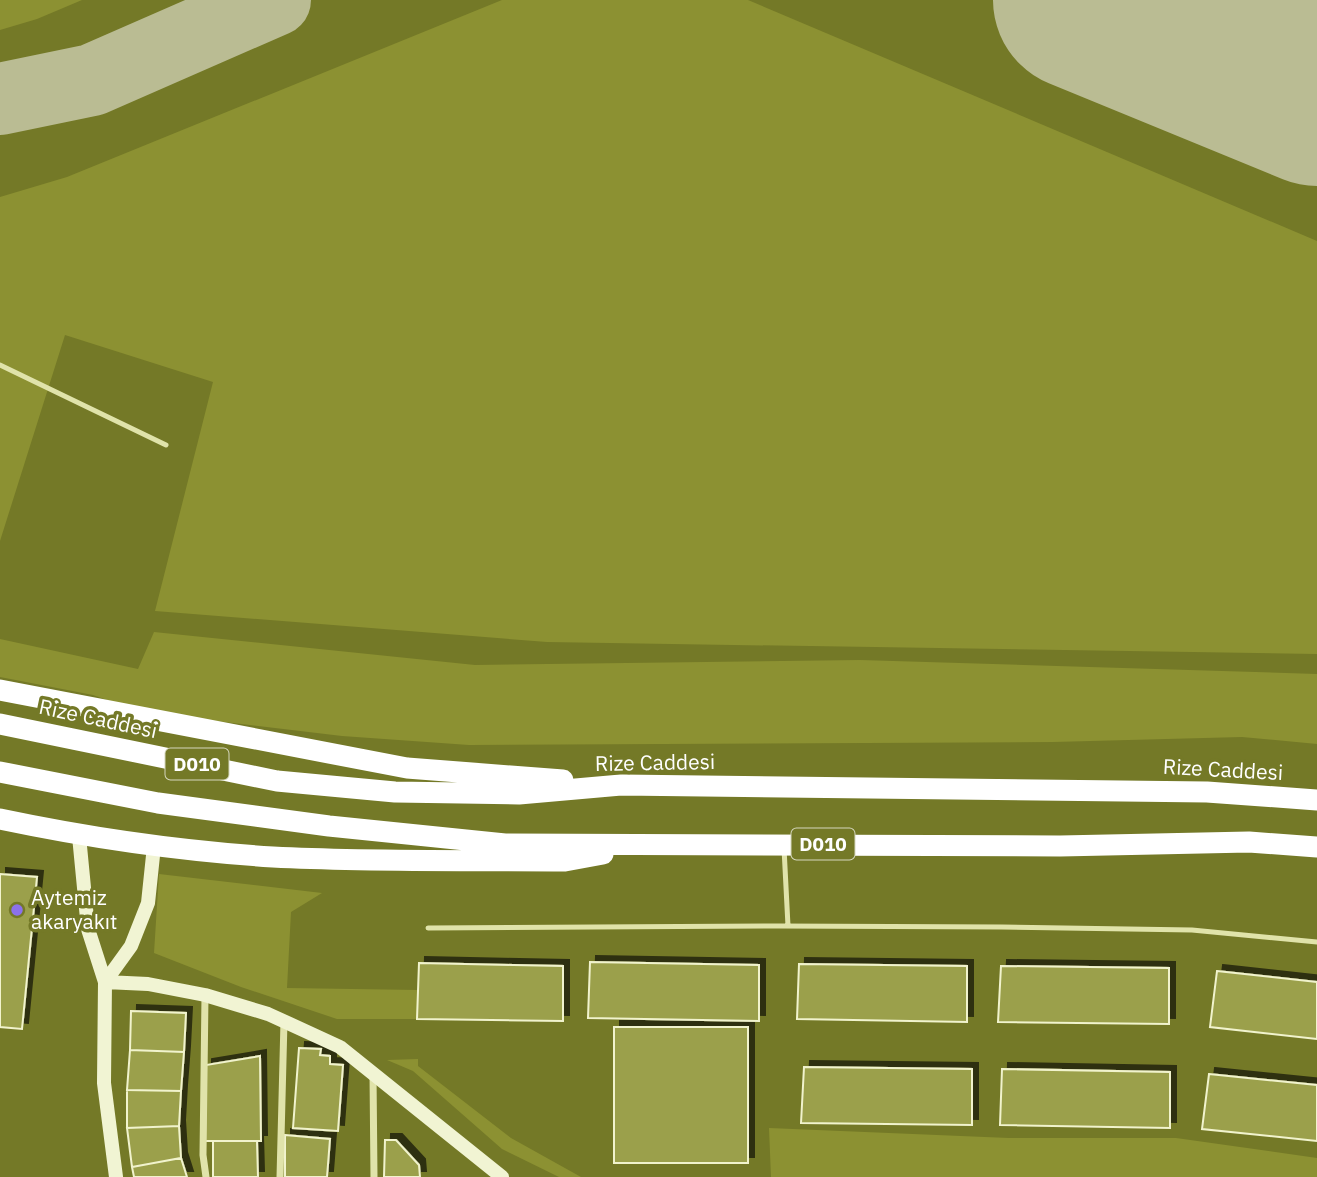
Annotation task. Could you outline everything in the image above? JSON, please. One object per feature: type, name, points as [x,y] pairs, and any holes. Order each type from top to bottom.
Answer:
[{"type":"highway","points":[[0,690],[407,768],[621,785]]},
{"type":"highway","name":"Rize Caddesi","points":[[0,724],[277,781],[395,792],[519,794],[621,785],[1207,792],[1317,800]]},
{"type":"highway","name":"D010","points":[[0,772],[158,803],[329,826],[505,844],[1060,846],[1249,842],[1317,847]]},
{"type":"highway","points":[[0,819],[79,836],[274,857],[565,861],[665,843]]},
{"type":"street","points":[[79,836],[88,929],[105,982],[104,1083],[116,1177]]},
{"type":"street","points":[[105,982],[131,946],[148,903],[154,846]]},
{"type":"street","points":[[105,982],[148,984],[205,995],[284,1021],[341,1046],[485,1171],[502,1177]]},
{"type":"street","points":[[205,995],[203,1155],[206,1177]]},
{"type":"street","points":[[280,1177],[284,1021]]},
{"type":"street","points":[[373,1074],[374,1177]]},
{"type":"lane","points":[[0,365],[166,445]]},
{"type":"lane","points":[[783,844],[788,926]]},
{"type":"lane","points":[[428,928],[788,926],[1192,930],[1317,942]]},
{"type":"shaded area","points":[[0,0],[82,0],[37,19],[0,30]]},
{"type":"shaded area","points":[[502,0],[748,0],[1317,241],[1317,654],[547,642],[155,611],[213,382],[65,335],[0,541],[0,197],[67,177]]},
{"type":"shaded area","points":[[154,632],[475,665],[860,660],[1317,674],[1317,744],[1242,737],[1053,742],[469,745],[342,736],[141,712],[93,695],[0,677],[0,639],[138,669]]},
{"type":"shaded area","points":[[159,874],[322,893],[291,912],[287,988],[418,990],[417,1019],[337,1019],[241,987],[154,953]]},
{"type":"shaded area","points":[[418,1059],[418,1066],[511,1138],[581,1177],[559,1177],[502,1149],[413,1071],[387,1060]]},
{"type":"shaded area","points":[[769,1128],[1009,1138],[1176,1138],[1317,1158],[1317,1177],[771,1177]]},
{"type":"building","points":[[0,874],[37,877],[22,1029],[0,1027]]},
{"type":"building","points":[[590,962],[759,965],[759,1021],[588,1018]]},
{"type":"building","points":[[419,963],[563,966],[563,1021],[417,1019]]},
{"type":"building","points":[[799,964],[967,966],[967,1022],[797,1019]]},
{"type":"building","points":[[1001,966],[1169,968],[1169,1024],[998,1022]]},
{"type":"building","points":[[1217,971],[1317,982],[1317,1039],[1210,1027]]},
{"type":"building","points":[[131,1011],[186,1013],[184,1052],[130,1050]]},
{"type":"building","points":[[614,1027],[748,1027],[748,1163],[614,1163]]},
{"type":"building","points":[[299,1048],[321,1049],[320,1055],[330,1056],[330,1064],[343,1065],[338,1131],[293,1128]]},
{"type":"building","points":[[130,1050],[184,1052],[181,1091],[127,1090]]},
{"type":"building","points":[[260,1056],[261,1141],[205,1141],[206,1065]]},
{"type":"building","points":[[804,1067],[972,1069],[972,1125],[801,1123]]},
{"type":"building","points":[[1002,1069],[1170,1072],[1170,1128],[1000,1125]]},
{"type":"building","points":[[1209,1074],[1317,1085],[1317,1141],[1202,1129]]},
{"type":"building","points":[[127,1090],[181,1091],[179,1126],[127,1128]]},
{"type":"building","points":[[179,1126],[181,1158],[132,1167],[127,1128]]},
{"type":"building","points":[[285,1135],[330,1139],[327,1177],[285,1177]]},
{"type":"building","points":[[385,1140],[396,1140],[419,1165],[420,1177],[384,1177]]},
{"type":"building","points":[[213,1141],[257,1141],[258,1177],[213,1177]]},
{"type":"building","points":[[181,1158],[187,1177],[134,1177],[132,1167]]},
{"type":"taxiway","points":[[0,99],[92,80],[275,0]]},
{"type":"runway","points":[[1083,0],[1317,96]]},
{"type":"place","name":"Aytemiz akaryakıt","points":[[17,910]]}]
